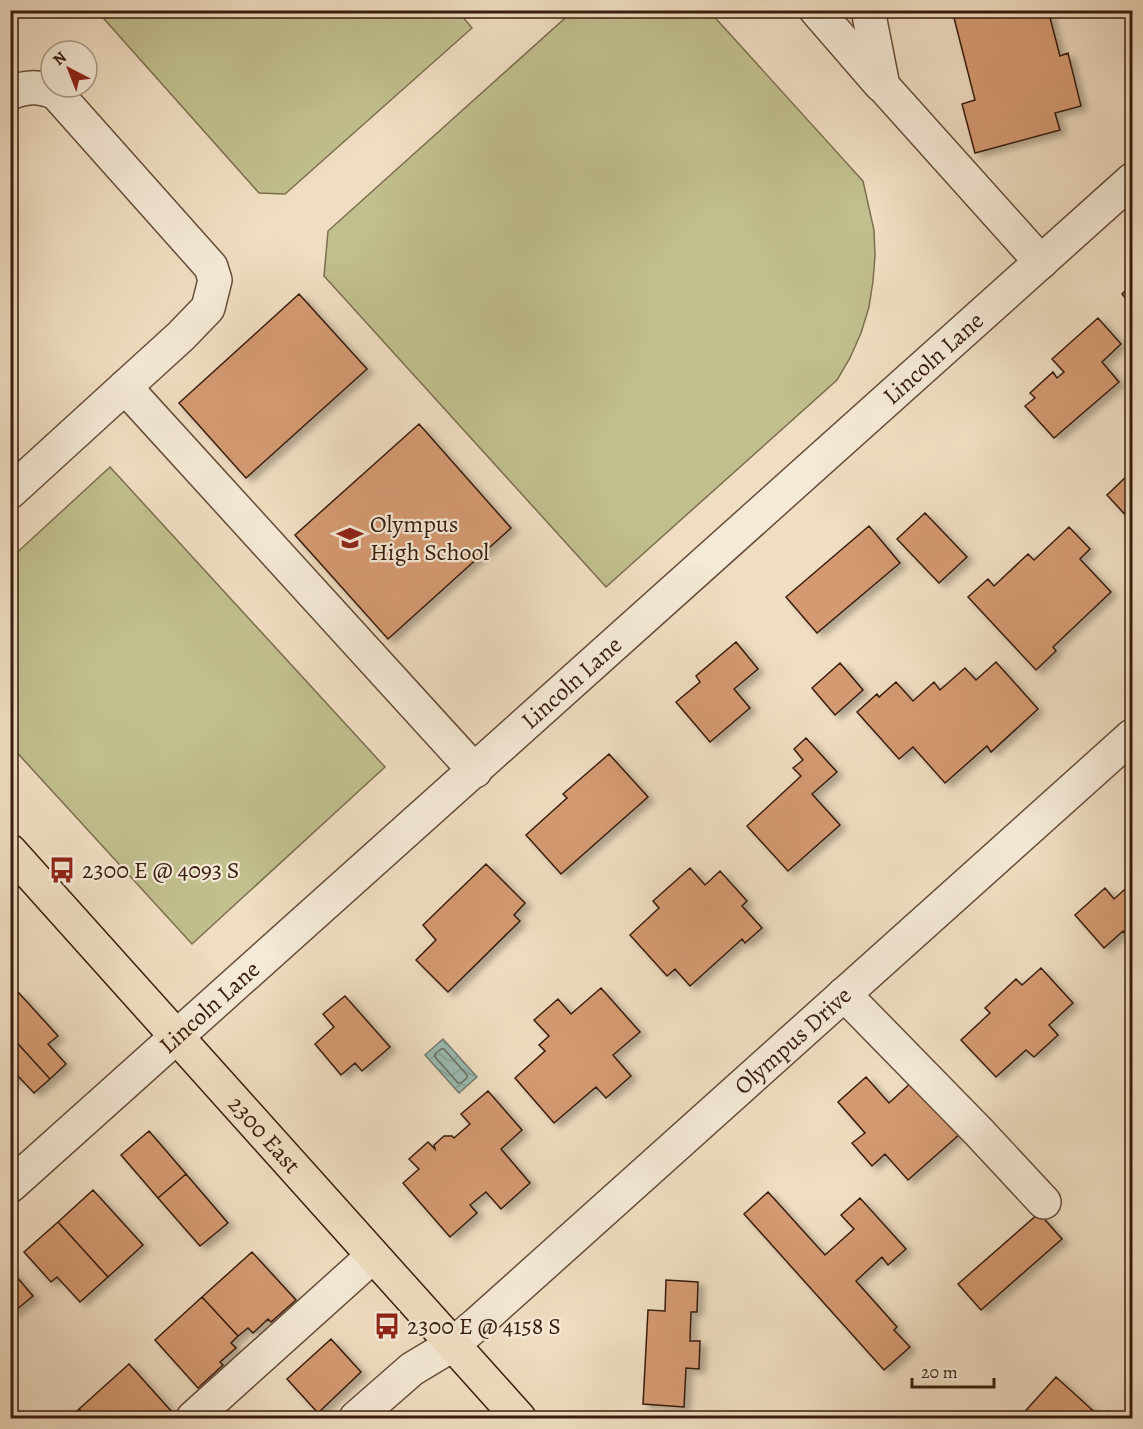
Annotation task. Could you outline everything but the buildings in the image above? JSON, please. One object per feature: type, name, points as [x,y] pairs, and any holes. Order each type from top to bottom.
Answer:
[{"type":"main road","name":"2300 East","points":[[10,851],[519,1419]]},
{"type":"street","points":[[816,10],[1041,262]]},
{"type":"street","points":[[868,10],[883,86]]},
{"type":"street","points":[[10,93],[26,87],[43,88],[56,93],[211,267],[215,280],[208,308],[181,336],[10,492]]},
{"type":"street","name":"Lincoln Lane","points":[[10,1186],[1132,180]]},
{"type":"street","points":[[125,387],[475,771]]},
{"type":"street","name":"Olympus Drive","points":[[356,1419],[412,1369],[452,1345],[513,1293],[1132,736]]},
{"type":"street","points":[[844,994],[1044,1202]]},
{"type":"street","points":[[193,1419],[373,1256]]},
{"type":"shaded area","points":[[457,10],[472,28],[285,194],[259,193],[97,11]]},
{"type":"shaded area","points":[[573,11],[709,11],[863,181],[874,230],[875,256],[869,307],[861,333],[837,380],[606,587],[324,276],[328,231]]},
{"type":"shaded area","points":[[110,467],[385,767],[192,944],[11,746],[11,558]]},
{"type":"water","points":[[443,1039],[477,1077],[459,1093],[425,1055]]},
{"type":"place","name":"Olympus High School","points":[[350,538]]},
{"type":"place","name":"2300 E @ 4093 S","points":[[62,870]]},
{"type":"place","name":"2300 E @ 4158 S","points":[[387,1326]]}]
